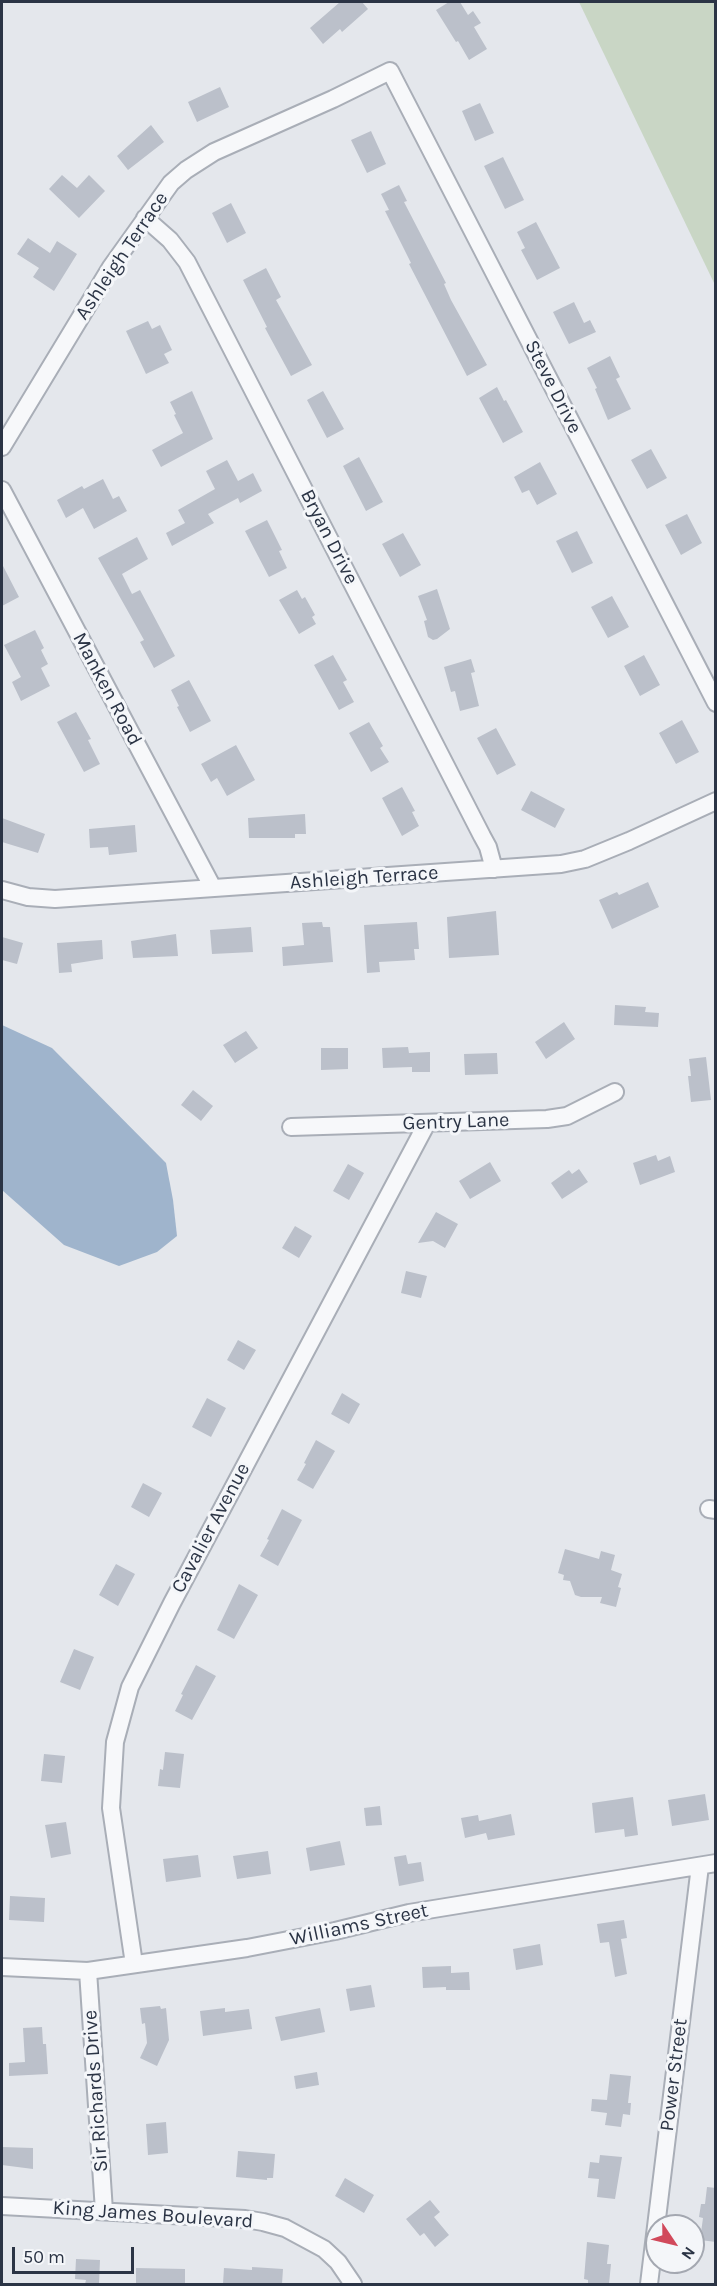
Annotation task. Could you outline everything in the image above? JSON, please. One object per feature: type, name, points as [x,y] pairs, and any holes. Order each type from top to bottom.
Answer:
[{"type":"street","name":"Ashleigh Terrace","points":[[2,447],[111,267],[171,183],[214,152],[390,71]]},
{"type":"street","name":"Steve Drive","points":[[390,71],[716,703]]},
{"type":"street","name":"Bryan Drive","points":[[145,218],[170,240],[187,262],[488,847],[494,869]]},
{"type":"street","name":"Manken Road","points":[[2,490],[213,888]]},
{"type":"street","name":"Ashleigh Terrace","points":[[2,890],[28,897],[55,899],[561,864],[585,859],[716,801]]},
{"type":"street","name":"Gentry Lane","points":[[291,1127],[547,1119],[573,1113],[615,1092]]},
{"type":"street","name":"Cavalier Avenue","points":[[134,1964],[111,1808],[115,1742],[130,1687],[172,1603],[427,1123]]},
{"type":"street","name":"Williams Street","points":[[2,1967],[88,1971],[247,1948],[335,1931],[409,1913],[708,1865]]},
{"type":"street","name":"Power Street","points":[[649,2284],[708,1865]]},
{"type":"street","name":"Sir Richards Drive","points":[[88,1971],[104,2211]]},
{"type":"street","name":"King James Boulevard","points":[[2,2206],[245,2219],[285,2228],[324,2249],[338,2262],[353,2284]]},
{"type":"green space","points":[[579,2],[715,2],[715,285]]},
{"type":"water","points":[[2,1025],[52,1048],[166,1163],[177,1236],[157,1252],[119,1266],[64,1245],[2,1190]]},
{"type":"building","points":[[340,2],[362,2],[368,9],[342,32],[340,29],[323,44],[310,28]]},
{"type":"building","points":[[449,2],[460,2],[468,15],[473,11],[481,23],[474,27],[487,49],[469,60],[436,10]]},
{"type":"building","points":[[220,87],[229,107],[197,122],[188,102]]},
{"type":"building","points":[[480,103],[494,133],[475,141],[462,111]]},
{"type":"building","points":[[151,125],[164,142],[128,170],[117,156]]},
{"type":"building","points":[[371,131],[386,164],[367,173],[351,140]]},
{"type":"building","points":[[503,157],[524,200],[505,209],[484,166]]},
{"type":"building","points":[[62,175],[77,188],[89,175],[105,191],[79,218],[49,189]]},
{"type":"building","points":[[399,185],[407,201],[404,202],[446,283],[444,284],[451,300],[487,365],[467,376],[409,264],[411,263],[385,211],[389,210],[381,194]]},
{"type":"building","points":[[231,203],[246,233],[227,243],[212,213]]},
{"type":"building","points":[[536,222],[560,268],[537,280],[521,250],[525,248],[517,232]]},
{"type":"building","points":[[28,238],[50,253],[57,241],[77,254],[54,291],[33,277],[39,268],[17,254]]},
{"type":"building","points":[[266,268],[281,297],[276,300],[312,365],[291,376],[243,280]]},
{"type":"building","points":[[574,302],[584,323],[590,320],[596,332],[569,344],[553,312]]},
{"type":"building","points":[[148,321],[152,329],[160,325],[172,350],[164,354],[169,363],[146,374],[126,331]]},
{"type":"building","points":[[610,356],[620,377],[616,379],[631,409],[608,420],[587,368]]},
{"type":"building","points":[[497,387],[523,432],[503,443],[479,398]]},
{"type":"building","points":[[192,391],[213,439],[161,467],[152,450],[183,433],[170,402]]},
{"type":"building","points":[[323,391],[344,429],[327,438],[307,400]]},
{"type":"building","points":[[651,449],[667,478],[647,489],[631,460]]},
{"type":"building","points":[[359,457],[383,502],[366,511],[343,466]]},
{"type":"building","points":[[227,460],[238,481],[253,473],[262,491],[240,503],[238,498],[208,514],[214,523],[172,546],[166,533],[185,523],[178,510],[215,489],[206,471]]},
{"type":"building","points":[[540,462],[557,494],[537,505],[529,490],[522,493],[514,477]]},
{"type":"building","points":[[103,479],[113,499],[119,496],[127,511],[94,529],[83,508],[66,518],[57,500],[82,486],[84,489]]},
{"type":"building","points":[[687,514],[702,543],[681,555],[665,525]]},
{"type":"building","points":[[267,520],[282,550],[279,551],[287,568],[269,577],[245,531]]},
{"type":"building","points":[[577,531],[593,563],[572,573],[556,541]]},
{"type":"building","points":[[403,533],[421,565],[400,577],[382,544]]},
{"type":"building","points":[[137,537],[148,559],[122,574],[132,594],[140,590],[175,656],[154,668],[140,642],[144,640],[98,558]]},
{"type":"building","points":[[2,564],[19,597],[2,606]]},
{"type":"building","points":[[437,589],[450,629],[433,640],[428,637],[424,621],[427,620],[418,596]]},
{"type":"building","points":[[297,590],[302,599],[305,597],[315,615],[312,617],[316,624],[299,634],[279,600]]},
{"type":"building","points":[[612,596],[629,627],[608,638],[591,607]]},
{"type":"building","points":[[35,630],[44,648],[41,650],[48,664],[41,668],[50,686],[21,701],[12,682],[21,677],[4,645]]},
{"type":"building","points":[[333,655],[347,680],[343,682],[354,702],[339,710],[314,665]]},
{"type":"building","points":[[644,655],[660,685],[640,696],[624,666]]},
{"type":"building","points":[[471,659],[475,672],[471,673],[479,706],[460,711],[455,691],[451,692],[444,667]]},
{"type":"building","points":[[189,680],[211,721],[190,732],[171,690]]},
{"type":"building","points":[[76,712],[91,739],[88,740],[100,764],[84,772],[57,722]]},
{"type":"building","points":[[682,720],[699,752],[676,764],[659,733]]},
{"type":"building","points":[[369,722],[389,762],[371,772],[349,733]]},
{"type":"building","points":[[496,728],[516,765],[497,775],[477,738]]},
{"type":"building","points":[[236,745],[255,780],[227,796],[217,778],[211,782],[201,764]]},
{"type":"building","points":[[402,787],[415,811],[412,812],[419,826],[402,836],[382,798]]},
{"type":"building","points":[[531,791],[565,809],[555,828],[521,810]]},
{"type":"building","points":[[305,814],[306,834],[295,834],[295,838],[249,838],[248,818]]},
{"type":"building","points":[[2,818],[45,834],[38,853],[2,842]]},
{"type":"building","points":[[135,825],[137,852],[109,855],[108,847],[90,848],[89,829]]},
{"type":"building","points":[[648,882],[659,907],[612,929],[599,900],[617,892],[619,895]]},
{"type":"building","points":[[496,911],[499,955],[449,958],[447,917]]},
{"type":"building","points":[[322,922],[323,927],[330,927],[333,962],[283,966],[282,947],[304,945],[302,923]]},
{"type":"building","points":[[417,922],[419,949],[414,949],[415,960],[379,962],[380,972],[367,973],[364,925]]},
{"type":"building","points":[[251,927],[253,952],[212,954],[210,930]]},
{"type":"building","points":[[176,934],[178,956],[133,958],[131,941]]},
{"type":"building","points":[[2,937],[23,943],[17,964],[2,960]]},
{"type":"building","points":[[102,940],[103,959],[71,964],[72,972],[59,973],[57,943]]},
{"type":"building","points":[[615,1005],[646,1007],[645,1012],[659,1013],[658,1027],[614,1025]]},
{"type":"building","points":[[564,1022],[575,1039],[546,1059],[535,1042]]},
{"type":"building","points":[[246,1031],[258,1048],[235,1063],[223,1045]]},
{"type":"building","points":[[408,1047],[409,1053],[430,1052],[430,1072],[412,1072],[412,1067],[383,1068],[382,1048]]},
{"type":"building","points":[[321,1048],[348,1048],[348,1069],[321,1070]]},
{"type":"building","points":[[497,1053],[498,1074],[465,1075],[464,1054]]},
{"type":"building","points":[[706,1057],[711,1100],[691,1102],[689,1059]]},
{"type":"building","points":[[193,1090],[213,1106],[201,1121],[181,1105]]},
{"type":"building","points":[[656,1155],[658,1161],[670,1156],[675,1172],[640,1185],[633,1163]]},
{"type":"building","points":[[490,1162],[501,1181],[470,1199],[459,1181]]},
{"type":"building","points":[[348,1164],[364,1173],[349,1200],[333,1191]]},
{"type":"building","points":[[579,1169],[588,1182],[562,1199],[551,1183],[569,1170],[572,1174]]},
{"type":"building","points":[[436,1212],[458,1224],[445,1248],[433,1241],[418,1243]]},
{"type":"building","points":[[295,1226],[312,1236],[299,1258],[282,1248]]},
{"type":"building","points":[[406,1271],[427,1276],[421,1298],[401,1293]]},
{"type":"building","points":[[238,1340],[256,1350],[244,1370],[227,1360]]},
{"type":"building","points":[[342,1393],[360,1404],[349,1424],[331,1414]]},
{"type":"building","points":[[207,1398],[226,1408],[211,1437],[192,1427]]},
{"type":"building","points":[[316,1440],[335,1451],[313,1489],[297,1480]]},
{"type":"building","points":[[143,1483],[162,1493],[149,1517],[131,1507]]},
{"type":"building","points":[[282,1509],[302,1520],[278,1566],[260,1556]]},
{"type":"building","points":[[565,1549],[599,1559],[601,1551],[615,1555],[611,1570],[622,1574],[616,1607],[600,1603],[602,1597],[575,1595],[570,1581],[563,1580],[564,1575],[558,1573]]},
{"type":"building","points":[[116,1564],[135,1574],[118,1606],[99,1595]]},
{"type":"building","points":[[239,1584],[258,1595],[234,1639],[217,1630]]},
{"type":"building","points":[[74,1649],[94,1657],[80,1690],[60,1682]]},
{"type":"building","points":[[196,1665],[216,1676],[192,1720],[175,1711]]},
{"type":"building","points":[[165,1752],[184,1754],[180,1788],[158,1786]]},
{"type":"building","points":[[44,1754],[65,1756],[62,1783],[41,1781]]},
{"type":"building","points":[[705,1794],[709,1820],[672,1826],[668,1800]]},
{"type":"building","points":[[633,1797],[638,1835],[625,1837],[624,1829],[595,1833],[592,1803]]},
{"type":"building","points":[[380,1806],[382,1825],[366,1826],[364,1808]]},
{"type":"building","points":[[511,1814],[515,1835],[488,1840],[486,1833],[465,1838],[461,1818],[478,1815],[479,1821]]},
{"type":"building","points":[[66,1822],[71,1854],[51,1858],[45,1825]]},
{"type":"building","points":[[340,1841],[345,1865],[310,1871],[306,1848]]},
{"type":"building","points":[[268,1851],[271,1874],[237,1879],[233,1856]]},
{"type":"building","points":[[198,1855],[201,1877],[166,1882],[163,1859]]},
{"type":"building","points":[[406,1855],[408,1864],[421,1862],[424,1881],[399,1886],[394,1857]]},
{"type":"building","points":[[10,1896],[45,1898],[44,1922],[9,1920]]},
{"type":"building","points":[[624,1920],[627,1938],[621,1939],[627,1974],[615,1977],[609,1942],[600,1943],[597,1924]]},
{"type":"building","points":[[540,1944],[543,1965],[516,1970],[513,1949]]},
{"type":"building","points":[[451,1966],[451,1973],[469,1972],[470,1990],[446,1990],[446,1987],[423,1988],[422,1967]]},
{"type":"building","points":[[371,1985],[375,2007],[350,2011],[346,1989]]},
{"type":"building","points":[[160,2006],[161,2009],[166,2008],[169,2040],[157,2066],[140,2058],[147,2043],[145,2023],[142,2024],[140,2008]]},
{"type":"building","points":[[225,2008],[225,2012],[249,2009],[252,2029],[203,2036],[200,2011]]},
{"type":"building","points":[[320,2008],[325,2032],[281,2041],[275,2017]]},
{"type":"building","points":[[42,2027],[43,2044],[46,2044],[48,2074],[9,2076],[9,2063],[25,2062],[23,2028]]},
{"type":"building","points":[[317,2072],[319,2085],[296,2089],[294,2076]]},
{"type":"building","points":[[610,2074],[631,2076],[628,2103],[631,2103],[630,2115],[623,2114],[621,2127],[605,2125],[607,2113],[591,2111],[592,2099],[607,2100]]},
{"type":"building","points":[[166,2122],[168,2153],[148,2155],[146,2124]]},
{"type":"building","points":[[2,2147],[33,2148],[33,2169],[2,2165]]},
{"type":"building","points":[[238,2151],[275,2154],[273,2178],[267,2178],[267,2180],[236,2177]]},
{"type":"building","points":[[600,2155],[622,2157],[615,2199],[597,2197],[599,2179],[588,2178],[590,2162],[599,2163]]},
{"type":"building","points":[[345,2178],[374,2195],[364,2213],[335,2196]]},
{"type":"building","points":[[707,2187],[716,2188],[716,2242],[705,2241],[705,2214],[699,2214],[701,2204],[705,2204]]},
{"type":"building","points":[[430,2200],[440,2212],[434,2217],[449,2235],[435,2247],[424,2233],[420,2236],[406,2219]]},
{"type":"building","points":[[587,2242],[609,2245],[607,2264],[611,2264],[609,2284],[588,2284],[588,2280],[584,2279]]},
{"type":"building","points":[[76,2259],[100,2260],[99,2284],[85,2284],[86,2280],[75,2279]]},
{"type":"building","points":[[252,2267],[283,2269],[282,2284],[223,2284],[224,2268],[252,2270]]},
{"type":"building","points":[[136,2268],[185,2269],[185,2284],[136,2284]]}]
